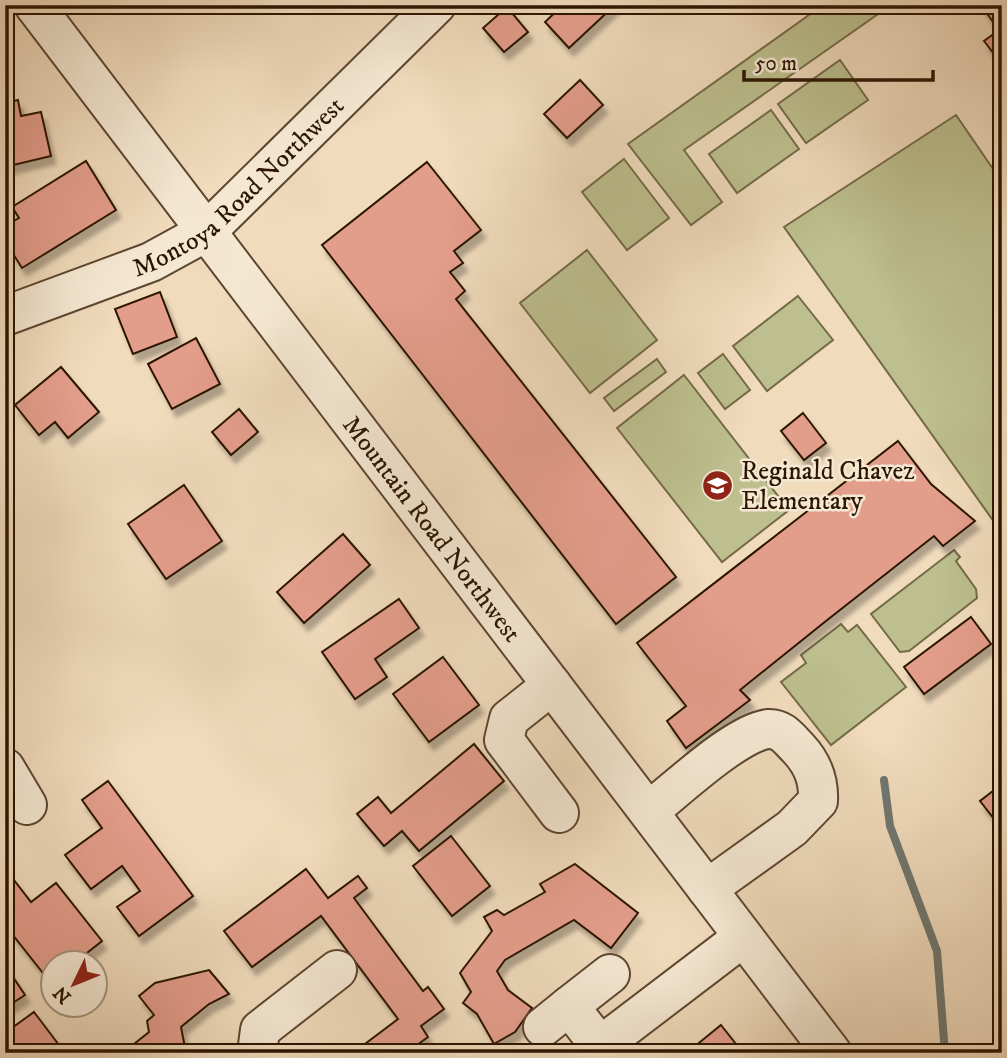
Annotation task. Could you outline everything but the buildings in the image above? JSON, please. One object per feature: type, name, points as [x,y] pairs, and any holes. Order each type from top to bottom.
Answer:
[{"type":"street","name":"Mountain Road Northwest","points":[[34,5],[832,1053]]},
{"type":"street","name":"Montoya Road Northwest","points":[[5,316],[151,262],[206,232],[436,5]]},
{"type":"street","points":[[552,685],[509,719],[504,740],[559,813]]},
{"type":"street","points":[[649,811],[738,740],[768,729],[783,732],[802,753],[819,781],[818,801],[792,828],[707,890]]},
{"type":"street","points":[[5,768],[27,805]]},
{"type":"street","points":[[610,974],[556,1016],[595,1049],[742,937]]},
{"type":"street","points":[[257,1053],[260,1030],[337,970]]},
{"type":"green space","points":[[823,5],[891,5],[684,150],[722,202],[691,225],[628,144]]},
{"type":"green space","points":[[840,60],[868,100],[806,143],[778,104]]},
{"type":"green space","points":[[771,110],[799,149],[737,193],[709,154]]},
{"type":"green space","points":[[956,115],[1002,182],[1002,533],[784,227]]},
{"type":"green space","points":[[624,159],[669,218],[627,250],[582,192]]},
{"type":"green space","points":[[587,250],[657,340],[590,393],[520,303]]},
{"type":"green space","points":[[798,296],[833,340],[767,391],[733,346]]},
{"type":"green space","points":[[723,354],[750,390],[725,409],[698,373]]},
{"type":"green space","points":[[657,359],[666,372],[614,411],[604,398]]},
{"type":"green space","points":[[684,375],[789,510],[722,562],[617,428]]},
{"type":"green space","points":[[954,550],[960,557],[956,561],[976,589],[977,598],[909,651],[900,652],[871,614]]},
{"type":"green space","points":[[841,624],[848,632],[857,625],[906,687],[831,745],[781,682],[806,663],[801,655]]},
{"type":"waterway","points":[[884,780],[890,826],[937,951],[945,1053]]},
{"type":"place","name":"Reginald Chavez Elementary","points":[[718,485]]}]
